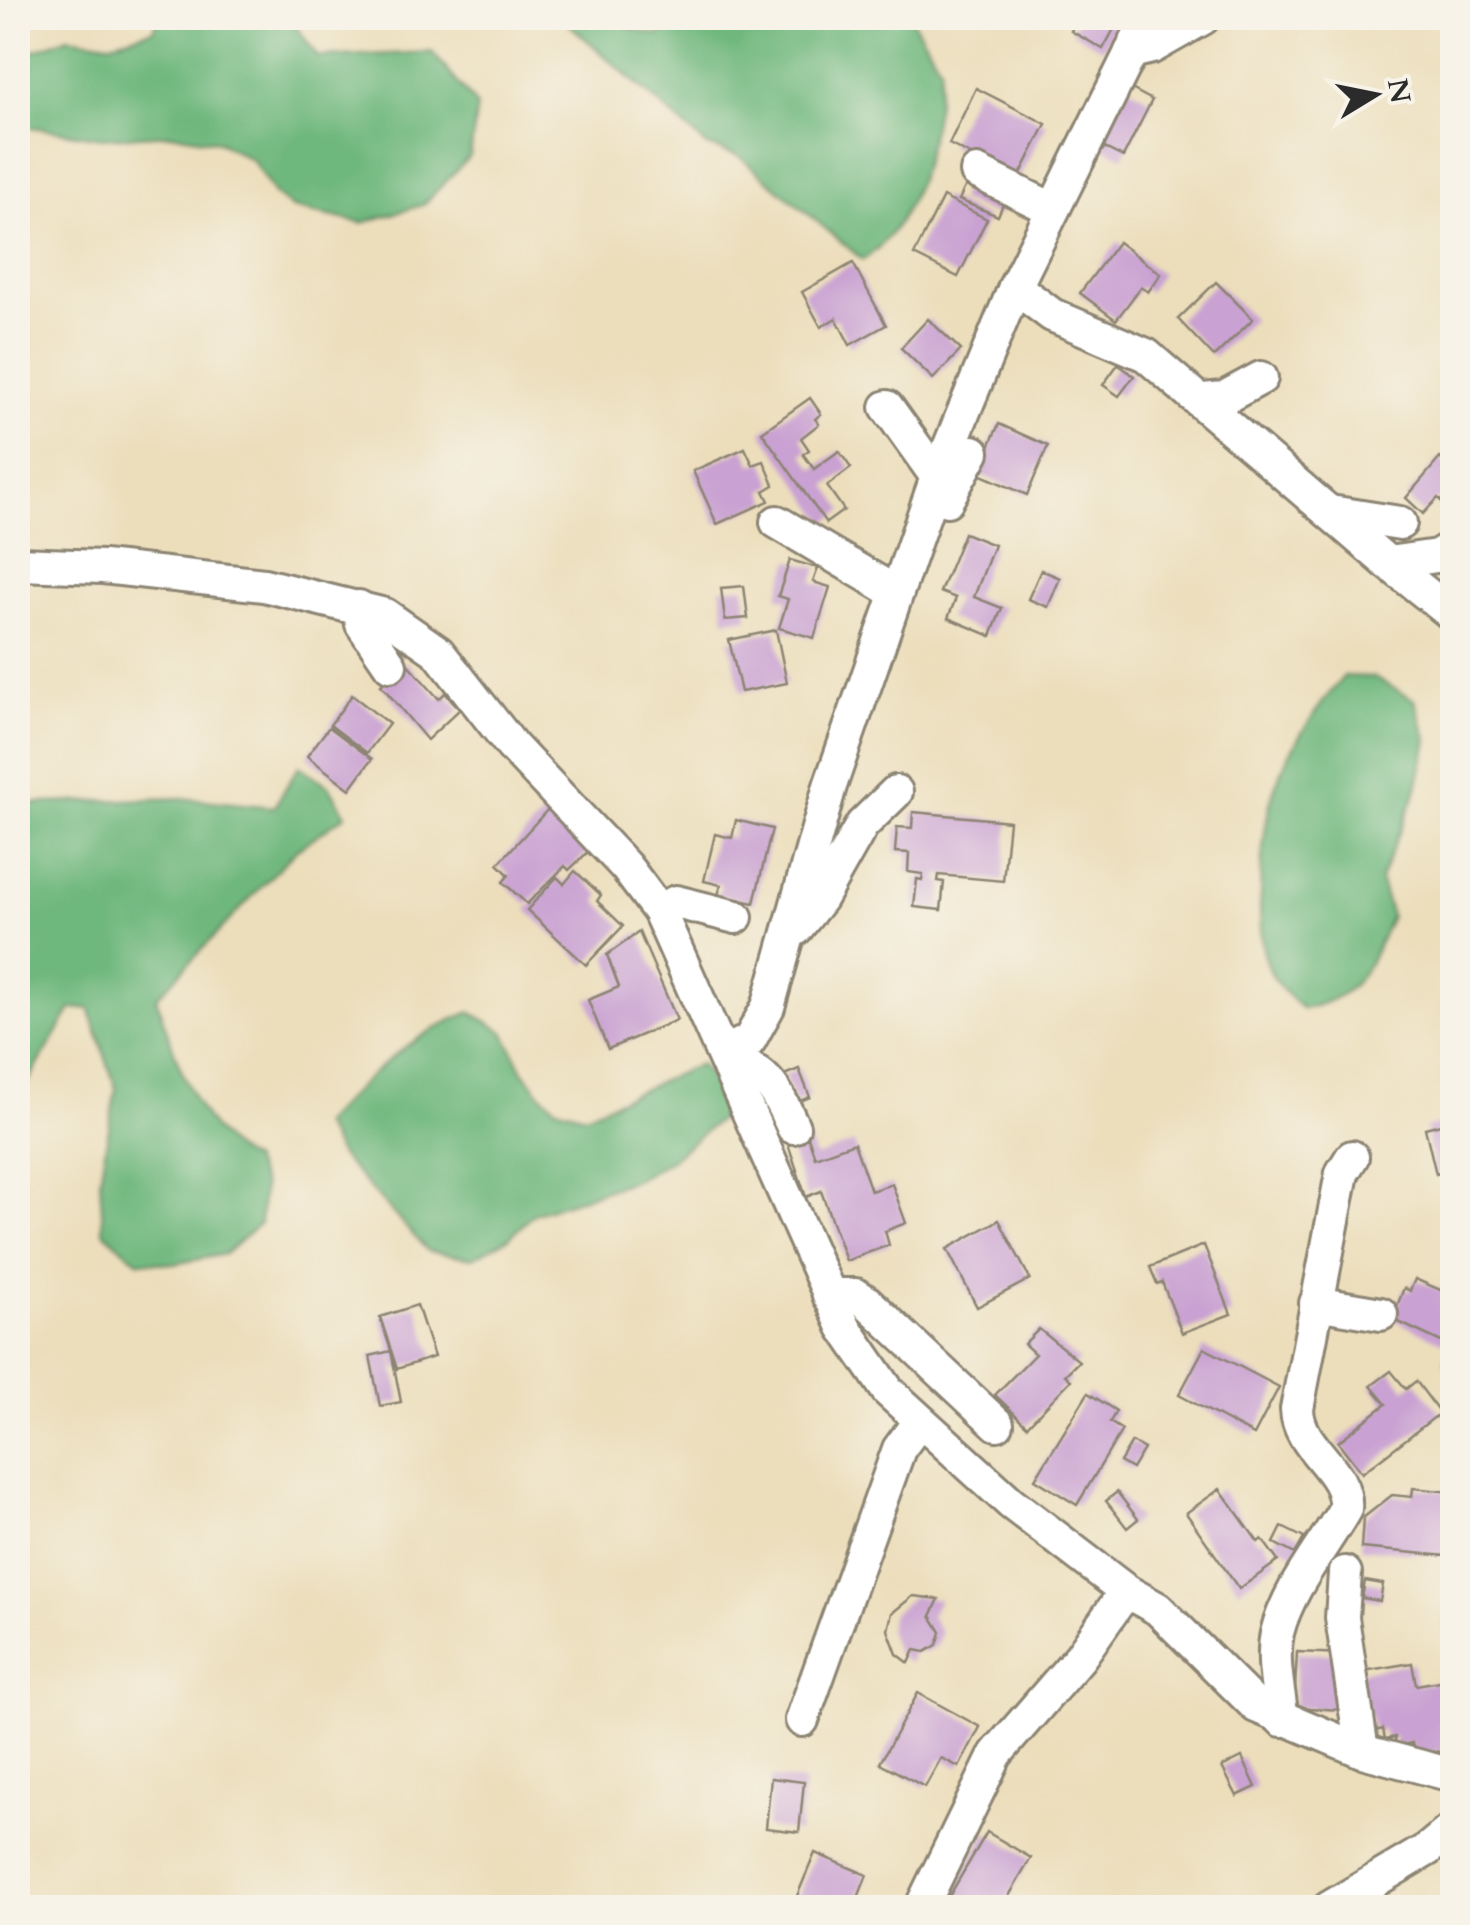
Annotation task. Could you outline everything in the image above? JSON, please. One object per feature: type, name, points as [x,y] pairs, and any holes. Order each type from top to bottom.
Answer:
[{"type":"street","points":[[726,1057],[749,1041],[768,1008],[830,786],[938,477],[1052,209],[1148,18]]},
{"type":"street","points":[[1131,52],[1152,47],[1204,18]]},
{"type":"street","points":[[977,172],[1052,209]]},
{"type":"street","points":[[1016,288],[1052,315],[1161,348],[1203,400],[1388,564],[1452,614]]},
{"type":"street","points":[[1203,400],[1224,398],[1261,378]]},
{"type":"street","points":[[887,407],[938,477]]},
{"type":"street","points":[[925,511],[947,500],[973,452]]},
{"type":"street","points":[[1330,512],[1400,524]]},
{"type":"street","points":[[778,522],[896,592]]},
{"type":"street","points":[[1388,564],[1437,556],[1452,548]]},
{"type":"street","points":[[18,564],[103,567],[264,586],[385,615],[438,652],[512,746],[626,867],[658,910],[829,1295],[862,1356],[918,1423],[1126,1591],[1158,1609],[1256,1706],[1362,1751],[1452,1775]]},
{"type":"street","points":[[359,607],[362,624],[390,664]]},
{"type":"street","points":[[788,934],[802,925],[820,899],[862,825],[896,792]]},
{"type":"street","points":[[658,910],[676,902],[736,916]]},
{"type":"street","points":[[726,1057],[771,1081],[793,1127]]},
{"type":"street","points":[[1282,1720],[1275,1663],[1278,1633],[1312,1561],[1345,1509],[1346,1496],[1297,1422],[1298,1394],[1342,1173],[1352,1156]]},
{"type":"street","points":[[829,1295],[856,1294],[867,1302],[997,1424]]},
{"type":"street","points":[[1316,1303],[1381,1314]]},
{"type":"street","points":[[802,1720],[899,1449],[918,1423]]},
{"type":"street","points":[[1345,1573],[1342,1618],[1362,1751]]},
{"type":"street","points":[[921,1908],[996,1754],[1080,1656],[1126,1591]]},
{"type":"street","points":[[1329,1908],[1428,1849],[1452,1829]]},
{"type":"green space","points":[[158,18],[298,18],[295,25],[318,57],[432,52],[477,106],[470,156],[423,205],[362,223],[292,208],[274,194],[253,161],[217,141],[174,134],[102,138],[18,125],[18,57],[68,37],[110,43],[153,30]]},
{"type":"green space","points":[[562,18],[619,18],[628,28],[658,35],[684,18],[911,18],[941,68],[928,147],[911,200],[882,244],[863,260],[739,156],[707,146]]},
{"type":"green space","points":[[1344,676],[1373,677],[1415,700],[1428,741],[1416,792],[1380,879],[1391,916],[1376,950],[1350,987],[1322,1004],[1303,1009],[1272,976],[1262,944],[1260,896],[1267,818],[1284,765],[1307,725]]},
{"type":"green space","points":[[299,766],[329,786],[346,815],[296,850],[156,998],[180,1067],[202,1112],[216,1132],[252,1161],[263,1186],[260,1223],[225,1254],[174,1264],[137,1261],[103,1231],[100,1179],[116,1088],[89,1008],[71,1009],[18,1099],[18,804],[180,798],[274,807]]},
{"type":"green space","points":[[471,1012],[504,1032],[523,1071],[556,1107],[585,1115],[700,1064],[722,1092],[721,1118],[669,1161],[635,1180],[533,1214],[509,1238],[473,1258],[428,1251],[340,1156],[322,1125],[355,1090],[408,1045]]},
{"type":"building","points":[[1078,18],[1120,18],[1103,49],[1071,31]]},
{"type":"building","points":[[1126,86],[1152,100],[1123,157],[1097,144]]},
{"type":"building","points":[[976,88],[1046,124],[1018,179],[949,144]]},
{"type":"building","points":[[970,176],[1008,192],[998,216],[959,200]]},
{"type":"building","points":[[943,197],[987,219],[958,277],[914,255]]},
{"type":"building","points":[[1118,242],[1161,274],[1148,292],[1141,287],[1116,320],[1080,293]]},
{"type":"building","points":[[853,263],[886,325],[850,345],[836,318],[821,327],[802,292]]},
{"type":"building","points":[[1216,282],[1253,319],[1214,357],[1178,319]]},
{"type":"building","points":[[928,319],[961,350],[933,379],[901,348]]},
{"type":"building","points":[[1118,364],[1134,376],[1119,396],[1103,385]]},
{"type":"building","points":[[810,398],[821,414],[815,419],[819,424],[801,438],[809,450],[803,454],[814,469],[839,451],[851,468],[827,486],[844,510],[826,523],[762,432]]},
{"type":"building","points":[[999,424],[1048,446],[1027,495],[977,473]]},
{"type":"building","points":[[745,448],[753,465],[764,461],[774,485],[764,491],[769,501],[717,524],[693,471]]},
{"type":"building","points":[[1440,458],[1452,470],[1452,505],[1449,509],[1438,498],[1423,514],[1406,498]]},
{"type":"building","points":[[964,533],[994,545],[974,597],[1002,608],[991,636],[948,618],[956,598],[940,592]]},
{"type":"building","points":[[790,560],[818,568],[813,582],[830,587],[814,638],[779,628],[788,599],[778,596]]},
{"type":"building","points":[[1041,570],[1060,578],[1048,607],[1028,599]]},
{"type":"building","points":[[744,586],[748,618],[725,620],[721,588]]},
{"type":"building","points":[[776,630],[787,683],[741,692],[729,640]]},
{"type":"building","points":[[406,662],[439,699],[445,693],[460,709],[427,740],[381,685]]},
{"type":"building","points":[[352,695],[389,724],[367,753],[330,725]]},
{"type":"building","points":[[329,727],[372,759],[350,789],[307,756]]},
{"type":"building","points":[[549,808],[590,850],[569,870],[565,866],[527,904],[503,882],[509,875],[498,864]]},
{"type":"building","points":[[913,812],[1009,821],[1003,881],[939,875],[938,881],[944,882],[941,910],[914,907],[917,879],[922,880],[923,874],[908,872],[909,853],[895,852],[897,827],[912,828]]},
{"type":"building","points":[[736,820],[772,829],[754,903],[718,895],[721,885],[704,881],[715,834],[732,838]]},
{"type":"building","points":[[575,871],[601,895],[597,901],[623,926],[586,965],[527,910],[557,877],[564,884]]},
{"type":"building","points":[[639,932],[677,1020],[608,1049],[588,1000],[619,987],[607,955]]},
{"type":"building","points":[[799,1069],[810,1097],[795,1103],[784,1075]]},
{"type":"building","points":[[1452,1121],[1452,1170],[1436,1174],[1425,1128]]},
{"type":"building","points":[[808,1137],[815,1157],[854,1143],[871,1191],[892,1184],[906,1223],[885,1231],[889,1245],[846,1261],[821,1191],[806,1197],[788,1144]]},
{"type":"building","points":[[999,1220],[1030,1279],[977,1307],[947,1249]]},
{"type":"building","points":[[1204,1245],[1231,1314],[1182,1333],[1162,1282],[1157,1284],[1150,1267]]},
{"type":"building","points":[[1415,1279],[1452,1295],[1452,1367],[1443,1363],[1450,1346],[1392,1319],[1404,1288],[1410,1291]]},
{"type":"building","points":[[417,1305],[434,1357],[397,1369],[380,1317]]},
{"type":"building","points":[[1039,1329],[1079,1361],[1065,1375],[1071,1380],[1027,1426],[995,1395],[1035,1354],[1024,1344]]},
{"type":"building","points":[[1204,1348],[1279,1387],[1254,1435],[1179,1395]]},
{"type":"building","points":[[391,1351],[401,1402],[380,1406],[370,1356]]},
{"type":"building","points":[[1391,1371],[1406,1389],[1416,1381],[1440,1413],[1362,1473],[1338,1442],[1386,1404],[1371,1386]]},
{"type":"building","points":[[1088,1393],[1116,1411],[1110,1422],[1122,1430],[1077,1505],[1035,1479]]},
{"type":"building","points":[[1132,1442],[1144,1449],[1132,1469],[1120,1462]]},
{"type":"building","points":[[1413,1488],[1452,1492],[1447,1556],[1361,1548],[1363,1518],[1392,1495],[1412,1497]]},
{"type":"building","points":[[1220,1489],[1258,1542],[1262,1539],[1278,1561],[1239,1589],[1186,1513]]},
{"type":"building","points":[[1117,1492],[1138,1519],[1127,1528],[1106,1501]]},
{"type":"building","points":[[1282,1527],[1304,1538],[1295,1554],[1274,1543]]},
{"type":"building","points":[[1365,1581],[1383,1584],[1380,1601],[1362,1598]]},
{"type":"building","points":[[913,1596],[939,1599],[931,1616],[941,1632],[937,1645],[925,1652],[915,1650],[909,1663],[897,1654],[888,1630],[892,1613]]},
{"type":"building","points":[[1445,1616],[1452,1616],[1452,1652],[1446,1653]]},
{"type":"building","points":[[1297,1652],[1344,1654],[1341,1710],[1294,1707]]},
{"type":"building","points":[[1412,1663],[1416,1685],[1452,1679],[1452,1749],[1414,1755],[1412,1743],[1396,1746],[1395,1737],[1385,1739],[1383,1729],[1374,1731],[1357,1672]]},
{"type":"building","points":[[918,1693],[980,1727],[959,1767],[941,1758],[925,1787],[880,1763]]},
{"type":"building","points":[[1242,1757],[1256,1787],[1237,1796],[1222,1767]]},
{"type":"building","points":[[771,1778],[804,1782],[799,1832],[766,1828]]},
{"type":"building","points":[[987,1832],[1031,1858],[1002,1908],[963,1908],[948,1898]]},
{"type":"building","points":[[815,1853],[867,1875],[854,1908],[792,1908]]}]
